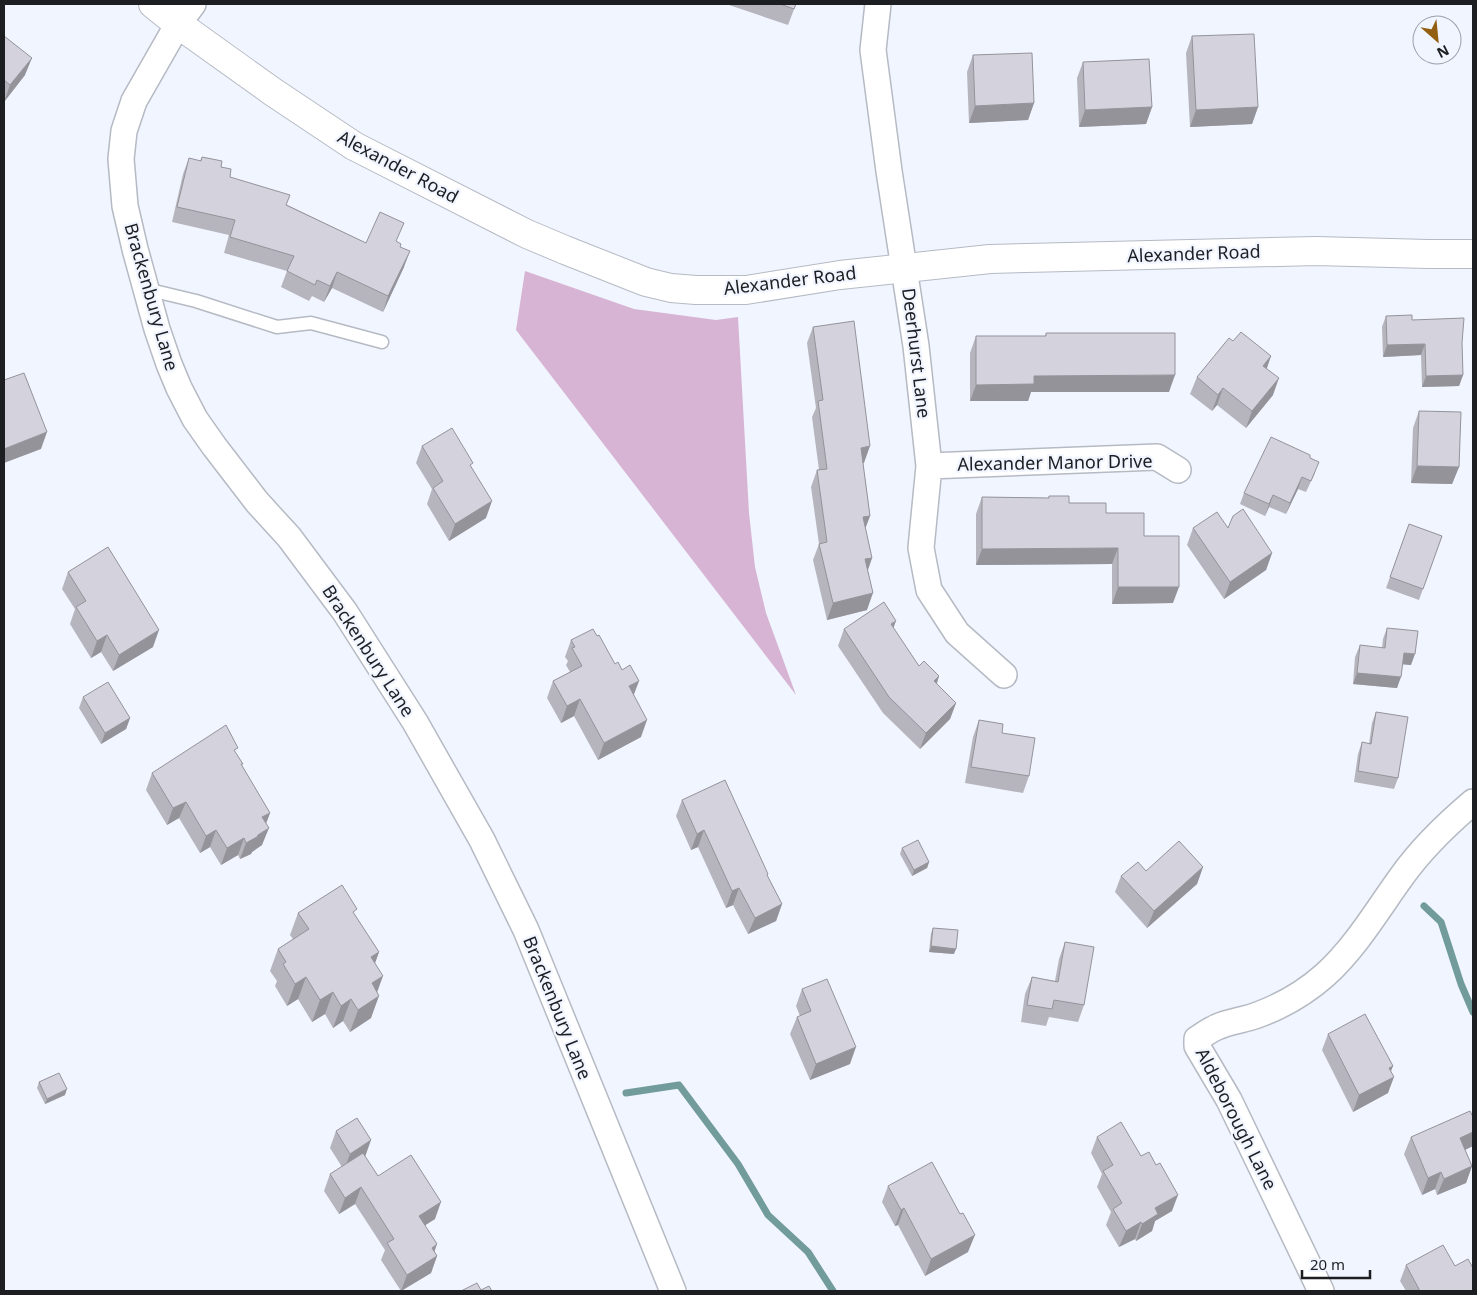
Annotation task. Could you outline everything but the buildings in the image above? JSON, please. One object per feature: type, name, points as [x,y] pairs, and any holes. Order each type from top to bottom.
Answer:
[{"type":"street","name":"Alexander Road","points":[[153,4],[186,14],[273,92],[354,146],[526,234],[646,282],[671,288],[746,290],[840,275],[990,259],[1316,250],[1473,254]]},
{"type":"street","name":"Deerhurst Lane","points":[[878,4],[873,50],[889,171],[916,346],[929,466],[921,548],[929,590],[957,633],[1004,675]]},
{"type":"street","name":"Brackenbury Lane","points":[[186,14],[134,101],[124,131],[121,159],[125,206],[157,329],[169,364],[195,419],[258,502],[289,537],[345,612],[415,722],[482,840],[526,930],[673,1291]]},
{"type":"street","name":"Alexander Manor Drive","points":[[929,466],[1157,458],[1178,470]]},
{"type":"street","name":"Aldeborough Lane","points":[[1321,1291],[1229,1100],[1197,1046],[1197,1039],[1217,1027],[1260,1014],[1282,1004],[1307,989],[1326,974],[1354,944],[1422,850],[1473,802]]},
{"type":"lane","points":[[146,289],[196,301],[277,327],[311,323],[382,342]]},
{"type":"shaded area","points":[[525,271],[634,309],[716,320],[738,317],[749,513],[755,567],[766,613],[796,695],[516,330]]},
{"type":"waterway","points":[[1424,906],[1441,922],[1461,984],[1473,1012]]},
{"type":"waterway","points":[[626,1093],[679,1085],[738,1164],[768,1215],[808,1252],[833,1291]]}]
